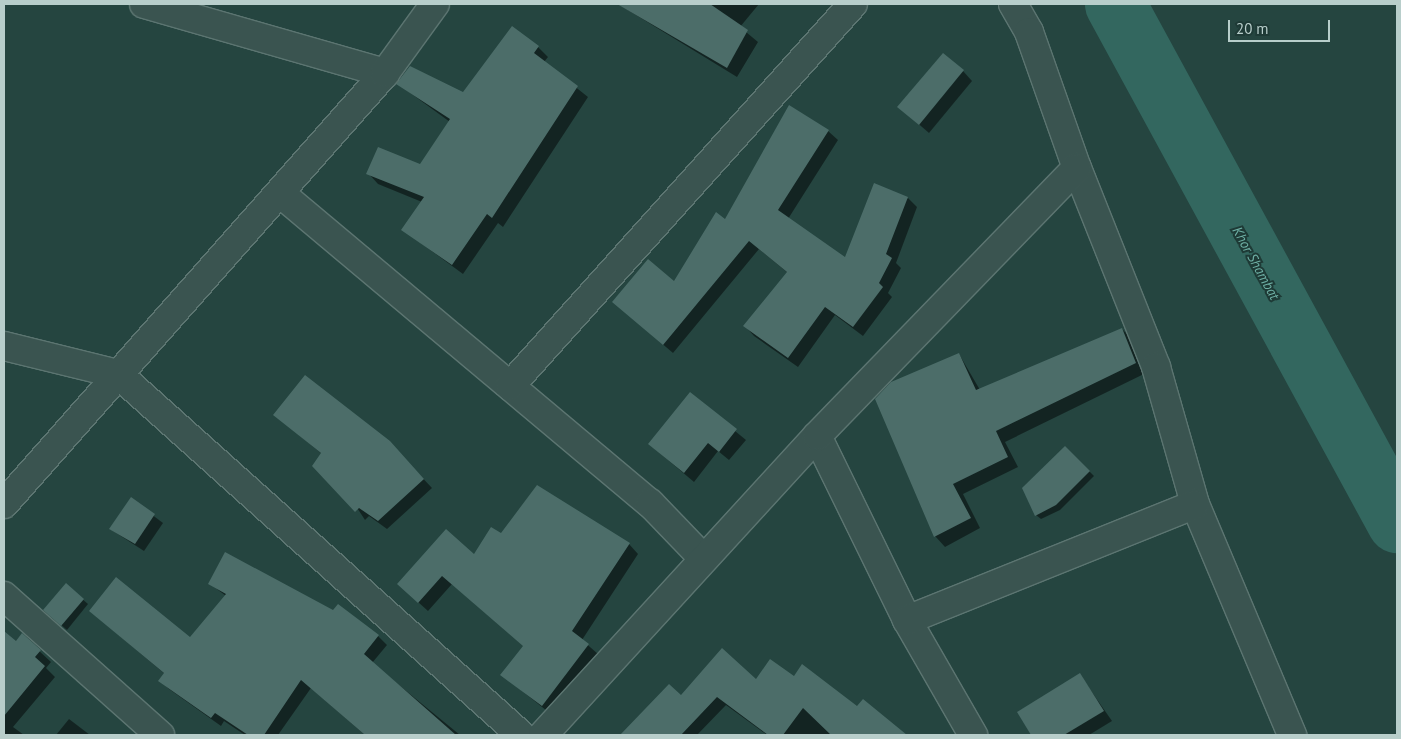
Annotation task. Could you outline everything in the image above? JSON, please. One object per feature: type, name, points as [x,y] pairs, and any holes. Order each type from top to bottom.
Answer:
[{"type":"street","points":[[144,4],[385,73]]},
{"type":"street","points":[[4,504],[385,73],[435,4]]},
{"type":"street","points":[[510,386],[853,4]]},
{"type":"street","points":[[1013,4],[1029,32],[1077,168],[1156,367],[1195,504],[1292,735]]},
{"type":"street","points":[[543,735],[703,558],[817,436],[1077,168]]},
{"type":"street","points":[[280,193],[650,503],[703,558]]},
{"type":"street","points":[[4,346],[118,374],[521,735]]},
{"type":"street","points":[[817,436],[908,620],[974,735]]},
{"type":"street","points":[[908,620],[1195,504]]},
{"type":"street","points":[[4,596],[160,735]]},
{"type":"building","points":[[617,4],[710,4],[748,30],[727,68]]},
{"type":"building","points":[[512,26],[539,46],[534,53],[578,86],[492,218],[487,214],[452,265],[401,230],[424,197],[366,174],[378,147],[420,164],[450,119],[396,84],[410,66],[463,92]]},
{"type":"building","points":[[943,53],[964,70],[919,125],[897,107]]},
{"type":"building","points":[[789,105],[829,130],[778,210],[845,257],[874,183],[908,197],[886,254],[892,258],[879,283],[883,287],[853,327],[825,307],[788,358],[743,326],[787,272],[749,241],[663,345],[612,302],[648,259],[674,281],[716,212],[725,219]]},
{"type":"building","points":[[1122,328],[1136,363],[996,431],[1008,457],[953,484],[971,518],[934,537],[875,399],[891,382],[959,353],[976,390]]},
{"type":"building","points":[[305,375],[390,441],[424,479],[378,521],[359,508],[355,512],[312,466],[321,453],[273,415]]},
{"type":"building","points":[[690,392],[737,429],[719,452],[708,443],[684,473],[648,444]]},
{"type":"building","points":[[1065,446],[1090,471],[1056,505],[1035,516],[1022,488]]},
{"type":"building","points":[[537,485],[630,543],[572,631],[589,644],[542,706],[500,675],[523,646],[442,576],[418,603],[397,584],[446,529],[474,554],[491,527],[501,533]]},
{"type":"building","points":[[131,497],[155,514],[135,544],[109,529]]},
{"type":"building","points":[[225,552],[333,610],[338,604],[379,635],[364,654],[456,735],[365,735],[301,680],[264,735],[248,735],[215,713],[211,718],[158,681],[164,673],[89,611],[116,577],[190,637],[226,594],[208,584]]},
{"type":"building","points":[[66,583],[84,599],[61,626],[43,610]]},
{"type":"building","points":[[4,631],[16,641],[22,633],[41,650],[35,657],[45,666],[4,716]]},
{"type":"building","points":[[722,648],[756,679],[770,659],[794,676],[802,664],[857,706],[863,699],[907,735],[831,735],[803,708],[783,735],[768,735],[717,697],[681,735],[620,735],[669,684],[681,695]]},
{"type":"building","points":[[1080,673],[1104,711],[1064,735],[1031,735],[1017,712]]},
{"type":"waterway","name":"Khor Shambat","points":[[1115,4],[1397,522]]}]
